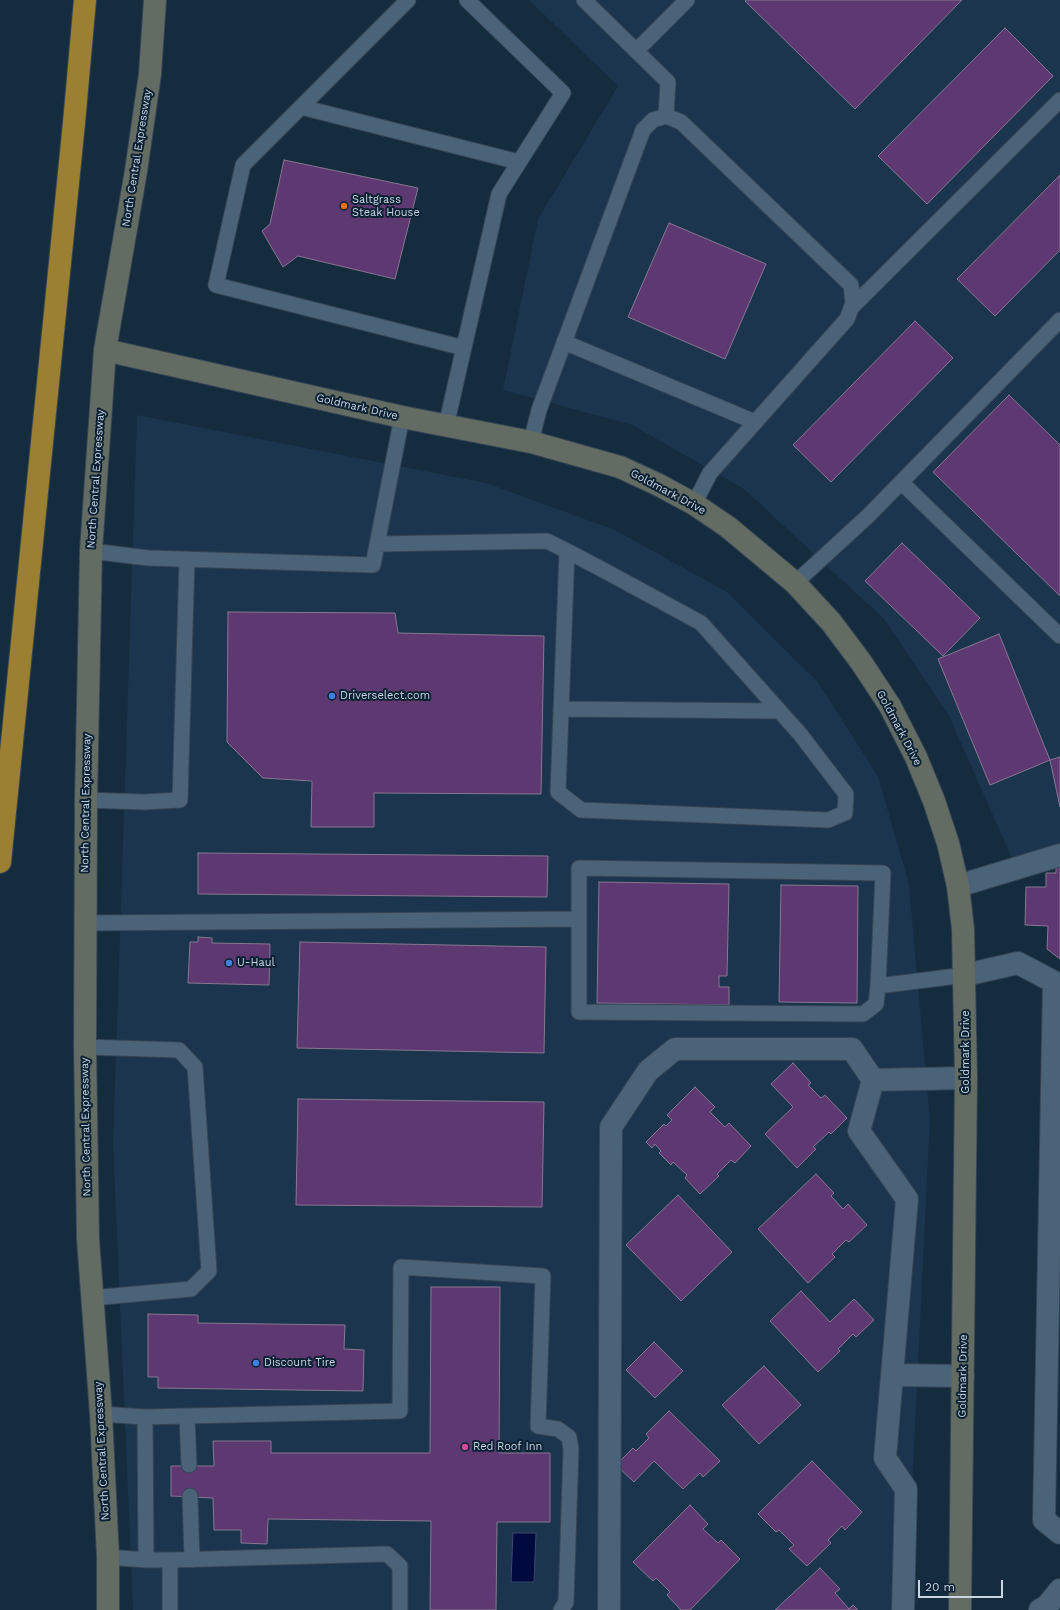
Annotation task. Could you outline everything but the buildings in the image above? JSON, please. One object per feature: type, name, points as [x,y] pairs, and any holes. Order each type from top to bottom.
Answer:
[{"type":"highway","points":[[0,862],[73,138],[85,0]]},
{"type":"street","name":"North Central Expressway","points":[[108,1610],[108,1557],[101,1414],[91,1298],[88,1239],[85,1047],[86,800],[91,551],[105,350],[136,171],[148,89],[155,0]]},
{"type":"street","name":"Goldmark Drive","points":[[105,350],[402,417],[531,442],[620,467],[659,485],[694,504],[728,527],[763,555],[795,583],[831,622],[861,662],[890,706],[916,757],[934,801],[948,843],[958,886],[963,929],[966,1078],[960,1610]]},
{"type":"street","points":[[958,886],[1060,855]]},
{"type":"street","points":[[965,975],[1018,963],[1054,982],[1044,1520],[1060,1533]]},
{"type":"street","points":[[609,1610],[612,1127],[648,1071],[675,1049],[852,1049],[873,1080],[859,1131],[907,1199],[885,1458],[906,1489],[903,1610]]},
{"type":"street","points":[[873,1080],[966,1078]]},
{"type":"street","points":[[892,1375],[963,1376]]},
{"type":"street","points":[[1040,1610],[1047,1606],[1060,1590]]},
{"type":"lane","points":[[408,0],[243,165],[216,285],[464,348]]},
{"type":"lane","points":[[446,426],[500,194],[562,93],[467,0]]},
{"type":"lane","points":[[584,0],[668,82],[666,116]]},
{"type":"lane","points":[[636,51],[687,0]]},
{"type":"lane","points":[[851,308],[1060,100]]},
{"type":"lane","points":[[301,107],[519,162]]},
{"type":"lane","points":[[531,442],[539,410],[643,130],[653,120],[666,116],[681,122],[851,285],[853,303],[847,319],[710,473],[694,504]]},
{"type":"lane","points":[[795,583],[868,516],[1060,320]]},
{"type":"lane","points":[[564,342],[755,422]]},
{"type":"lane","points":[[91,551],[148,558],[373,565],[402,417]]},
{"type":"lane","points":[[901,482],[1060,636]]},
{"type":"lane","points":[[377,544],[547,541],[567,551],[701,623],[800,734],[846,794],[845,813],[828,820],[581,810],[558,792],[567,551]]},
{"type":"lane","points":[[86,800],[144,802],[180,800],[187,559]]},
{"type":"lane","points":[[562,709],[779,711]]},
{"type":"lane","points":[[579,868],[883,873],[876,1004],[863,1014],[579,1012],[579,919],[579,868]]},
{"type":"lane","points":[[86,923],[579,919]]},
{"type":"lane","points":[[878,986],[965,975]]},
{"type":"lane","points":[[85,1047],[179,1050],[195,1067],[209,1272],[191,1289],[91,1298]]},
{"type":"lane","points":[[101,1414],[145,1417],[400,1411],[402,1267],[543,1276],[538,1426],[558,1429],[569,1436],[571,1449],[566,1602],[561,1610]]},
{"type":"lane","points":[[187,1416],[189,1466]]},
{"type":"lane","points":[[145,1417],[146,1560]]},
{"type":"lane","points":[[190,1496],[192,1560]]},
{"type":"lane","points":[[108,1557],[146,1560],[192,1560],[387,1554],[400,1566],[400,1610]]},
{"type":"lane","points":[[170,1560],[170,1610]]},
{"type":"shaded area","points":[[529,0],[1060,0],[1060,848],[1013,861],[949,716],[884,619],[744,489],[632,425],[503,390],[538,219],[618,86]]},
{"type":"shaded area","points":[[137,415],[486,483],[615,530],[727,592],[817,681],[878,776],[909,884],[930,1120],[906,1610],[133,1610],[113,1144]]},
{"type":"shaded area","points":[[513,1533],[536,1533],[534,1582],[511,1582]]},
{"type":"place","name":"Saltgrass Steak House","points":[[344,206]]},
{"type":"place","name":"Driverselect.com","points":[[332,696]]},
{"type":"place","name":"U-Haul","points":[[229,963]]},
{"type":"place","name":"Discount Tire","points":[[256,1363]]},
{"type":"place","name":"Red Roof Inn","points":[[465,1447]]}]
